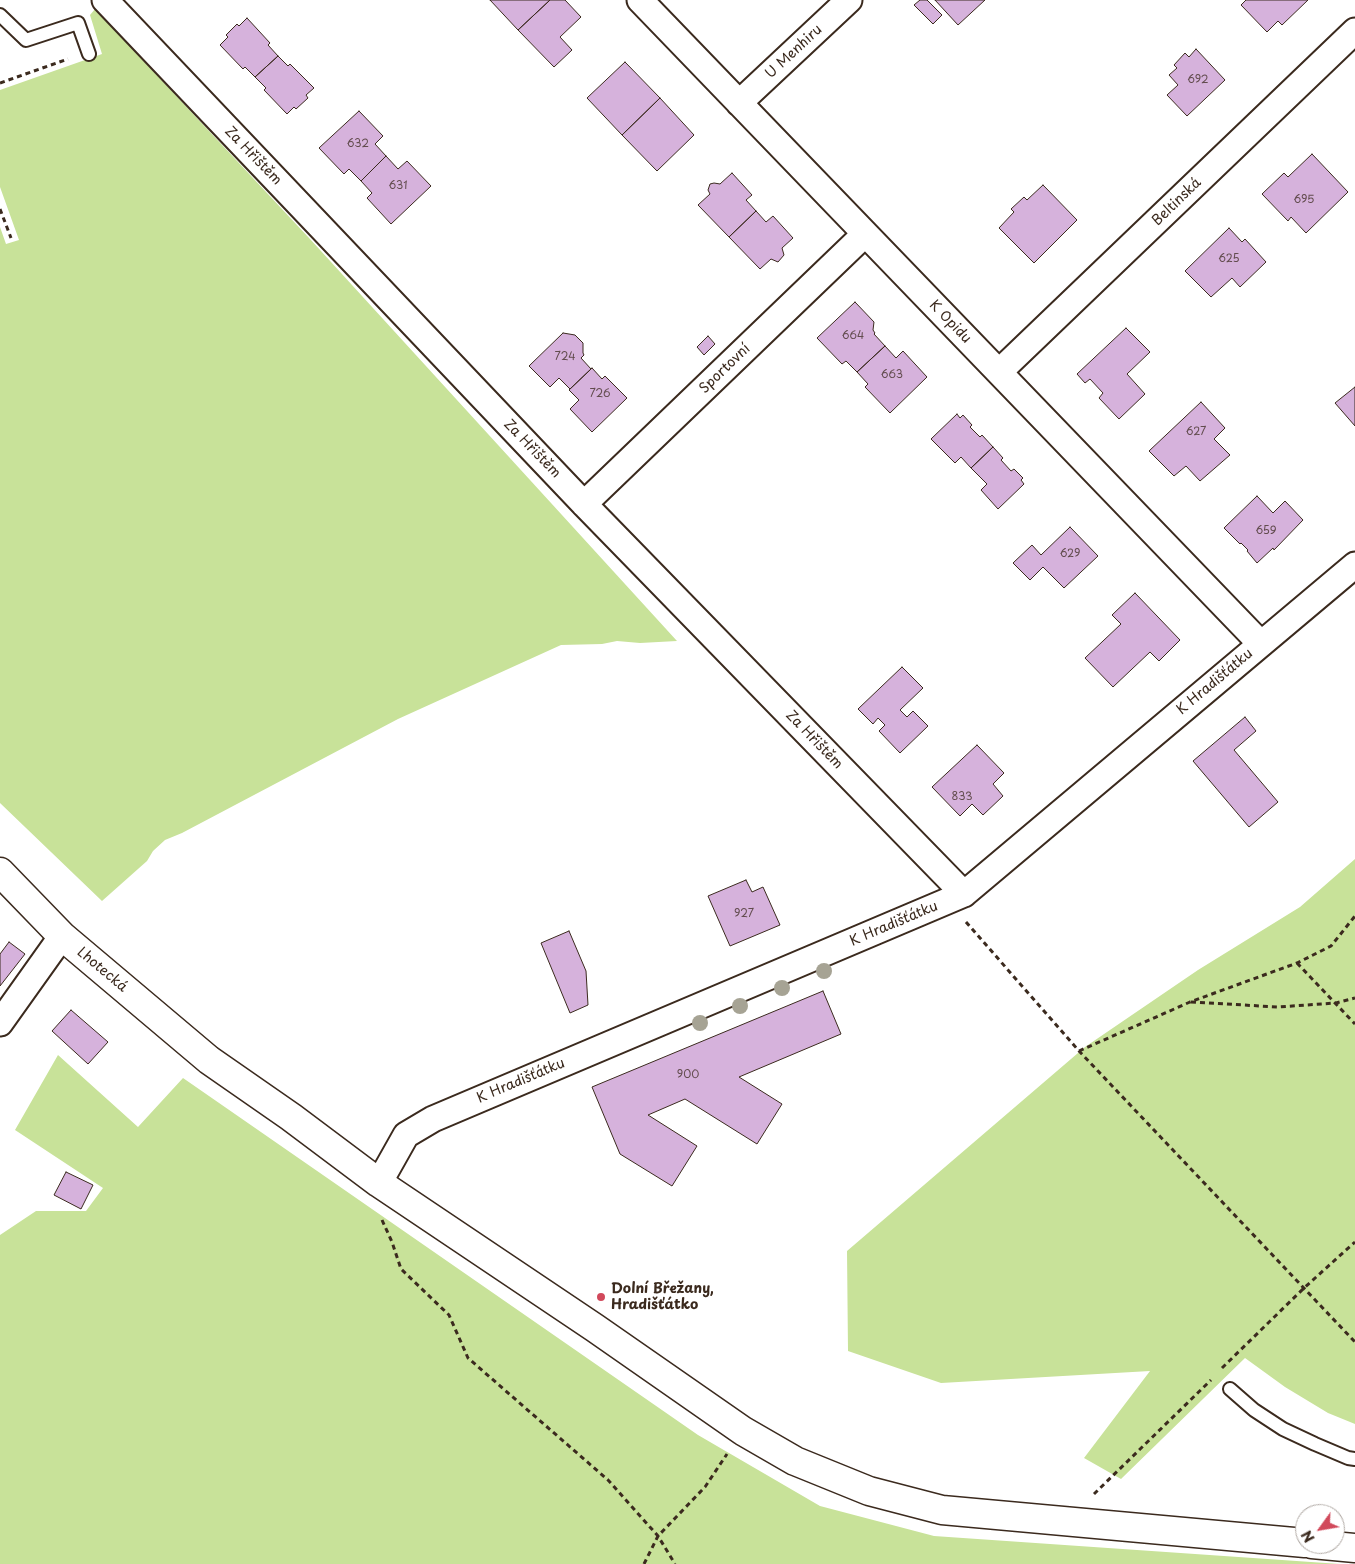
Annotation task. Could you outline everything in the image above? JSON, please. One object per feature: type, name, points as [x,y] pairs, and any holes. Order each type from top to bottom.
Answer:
[{"type":"street","name":"Za Hřištěm","points":[[105,0],[584,504],[964,894]]},
{"type":"street","name":"K Opidu","points":[[640,0],[1261,644]]},
{"type":"street","name":"U Menhiru","points":[[739,103],[849,0]]},
{"type":"street","name":"Beltinská","points":[[999,372],[1355,31]]},
{"type":"street","name":"Sportovní","points":[[584,504],[865,234]]},
{"type":"street","name":"K Hradišťátku","points":[[378,1183],[406,1135],[433,1119],[964,894],[1355,565]]},
{"type":"street","name":"Lhotecká","points":[[0,872],[62,936],[209,1060],[291,1117],[378,1183],[595,1328],[743,1431],[795,1461],[869,1491],[942,1510],[1295,1542]]},
{"type":"street","points":[[0,1024],[62,936]]},
{"type":"lane","points":[[0,15],[26,40],[78,23],[88,53]]},
{"type":"lane","points":[[1230,1389],[1254,1410],[1283,1429],[1348,1458],[1355,1459]]},
{"type":"path","points":[[0,83],[88,53]]},
{"type":"path","points":[[0,209],[11,238]]},
{"type":"path","points":[[964,894],[965,922],[1079,1051],[1355,1342]]},
{"type":"path","points":[[1079,1051],[1190,1002],[1297,963],[1331,946],[1355,916]]},
{"type":"path","points":[[1297,963],[1355,1024]]},
{"type":"path","points":[[1190,1002],[1278,1007],[1336,1003],[1355,998]]},
{"type":"path","points":[[380,1216],[392,1242],[401,1269],[449,1315],[468,1358],[608,1480],[658,1536],[675,1564]]},
{"type":"path","points":[[644,1564],[658,1536],[705,1487],[743,1431]]},
{"type":"green space","points":[[95,9],[310,239],[677,641],[640,643],[617,641],[602,644],[561,645],[398,719],[182,833],[165,840],[153,851],[147,861],[102,901],[0,803],[0,227],[6,244],[19,240],[0,187],[0,90],[102,54],[90,15]]},
{"type":"green space","points":[[1355,859],[1355,1424],[1328,1413],[1285,1387],[1245,1358],[1121,1479],[1084,1458],[1150,1371],[941,1383],[848,1351],[847,1251],[1085,1047],[1198,970],[1300,907]]},
{"type":"green space","points":[[58,1055],[138,1127],[183,1078],[698,1435],[820,1506],[934,1536],[1340,1564],[0,1564],[0,1235],[36,1211],[86,1211],[103,1188],[15,1130]]},
{"type":"building","points":[[490,0],[550,0],[518,30]]},
{"type":"building","points":[[550,0],[565,0],[581,17],[560,37],[572,50],[554,67],[518,30]]},
{"type":"building","points":[[920,0],[927,0],[942,15],[933,24],[914,5]]},
{"type":"building","points":[[935,0],[985,0],[958,25]]},
{"type":"building","points":[[1246,0],[1308,0],[1282,25],[1278,21],[1267,32],[1241,5]]},
{"type":"building","points":[[247,18],[270,43],[268,45],[278,56],[255,77],[245,67],[243,69],[220,45],[228,37],[226,35],[237,24],[239,26]]},
{"type":"building","points":[[1196,49],[1225,80],[1187,116],[1167,95],[1178,85],[1169,75],[1177,68],[1174,65],[1185,53],[1189,57]]},
{"type":"building","points":[[278,56],[288,66],[290,64],[314,88],[306,95],[308,98],[287,114],[264,90],[266,88],[255,77]]},
{"type":"building","points":[[625,62],[660,98],[622,135],[587,98]]},
{"type":"building","points":[[660,98],[694,135],[657,171],[622,135]]},
{"type":"building","points":[[359,111],[383,136],[375,144],[386,156],[361,181],[349,169],[344,174],[319,148]]},
{"type":"building","points":[[1312,154],[1348,192],[1306,233],[1291,217],[1288,221],[1262,194],[1284,173],[1288,177]]},
{"type":"building","points":[[386,156],[398,169],[407,161],[431,186],[391,224],[367,198],[372,193],[361,181]]},
{"type":"building","points":[[732,173],[752,195],[746,200],[756,211],[729,237],[698,205],[710,194],[708,190],[710,184],[720,184]]},
{"type":"building","points":[[1043,185],[1077,220],[1034,263],[999,228],[1014,212],[1011,209],[1024,197],[1027,200]]},
{"type":"building","points":[[756,211],[766,222],[773,216],[793,238],[782,248],[784,255],[778,262],[771,259],[760,269],[729,237]]},
{"type":"building","points":[[1229,228],[1242,242],[1245,239],[1266,262],[1240,287],[1232,278],[1211,297],[1185,271]]},
{"type":"building","points":[[855,302],[874,322],[874,334],[885,346],[857,372],[846,361],[842,364],[817,338]]},
{"type":"building","points":[[1126,328],[1150,352],[1127,374],[1145,394],[1119,419],[1099,398],[1103,393],[1090,379],[1085,383],[1077,374]]},
{"type":"building","points":[[563,333],[575,335],[583,343],[584,355],[581,358],[591,369],[570,389],[559,378],[550,387],[529,366]]},
{"type":"building","points":[[708,336],[715,344],[704,355],[697,347]]},
{"type":"building","points":[[885,346],[896,358],[903,351],[927,377],[890,413],[865,387],[868,384],[857,372]]},
{"type":"building","points":[[592,368],[602,379],[605,376],[627,398],[592,432],[570,409],[579,400],[569,390]]},
{"type":"building","points":[[1355,387],[1355,426],[1335,403]]},
{"type":"building","points":[[1201,402],[1225,428],[1214,439],[1230,455],[1200,481],[1186,466],[1174,476],[1149,451]]},
{"type":"building","points":[[957,414],[960,418],[963,415],[972,425],[970,427],[980,437],[982,435],[993,447],[971,468],[961,457],[955,463],[931,439]]},
{"type":"building","points":[[993,447],[1011,471],[1014,469],[1023,478],[1021,480],[1024,484],[998,509],[981,490],[987,484],[971,468]]},
{"type":"building","points":[[1257,496],[1273,513],[1285,501],[1303,520],[1274,550],[1273,548],[1257,563],[1248,550],[1224,528]]},
{"type":"building","points":[[1070,527],[1098,556],[1064,588],[1043,567],[1030,580],[1013,563],[1032,545],[1041,555]]},
{"type":"building","points":[[1135,593],[1180,640],[1159,661],[1150,652],[1113,687],[1085,658],[1121,624],[1112,615]]},
{"type":"building","points":[[902,667],[923,688],[900,710],[907,717],[913,711],[928,726],[900,753],[879,731],[885,725],[878,718],[873,724],[858,709]]},
{"type":"building","points":[[1245,717],[1256,731],[1234,750],[1278,802],[1249,827],[1193,761]]},
{"type":"building","points":[[977,745],[1004,773],[993,784],[1003,796],[983,815],[972,804],[960,816],[932,787]]},
{"type":"building","points":[[746,880],[752,892],[763,887],[780,925],[730,946],[708,896]]},
{"type":"building","points":[[569,931],[586,971],[588,1005],[570,1013],[541,943]]},
{"type":"building","points":[[9,942],[25,954],[0,986],[0,954]]},
{"type":"building","points":[[823,991],[841,1034],[739,1077],[782,1104],[757,1144],[685,1099],[648,1115],[697,1146],[672,1186],[620,1154],[592,1087]]},
{"type":"building","points":[[71,1010],[108,1042],[88,1064],[52,1031]]},
{"type":"building","points":[[66,1172],[93,1185],[81,1209],[54,1195]]},
{"type":"place","name":"Dolní Břežany, Hradišťátko","points":[[601,1297]]}]
